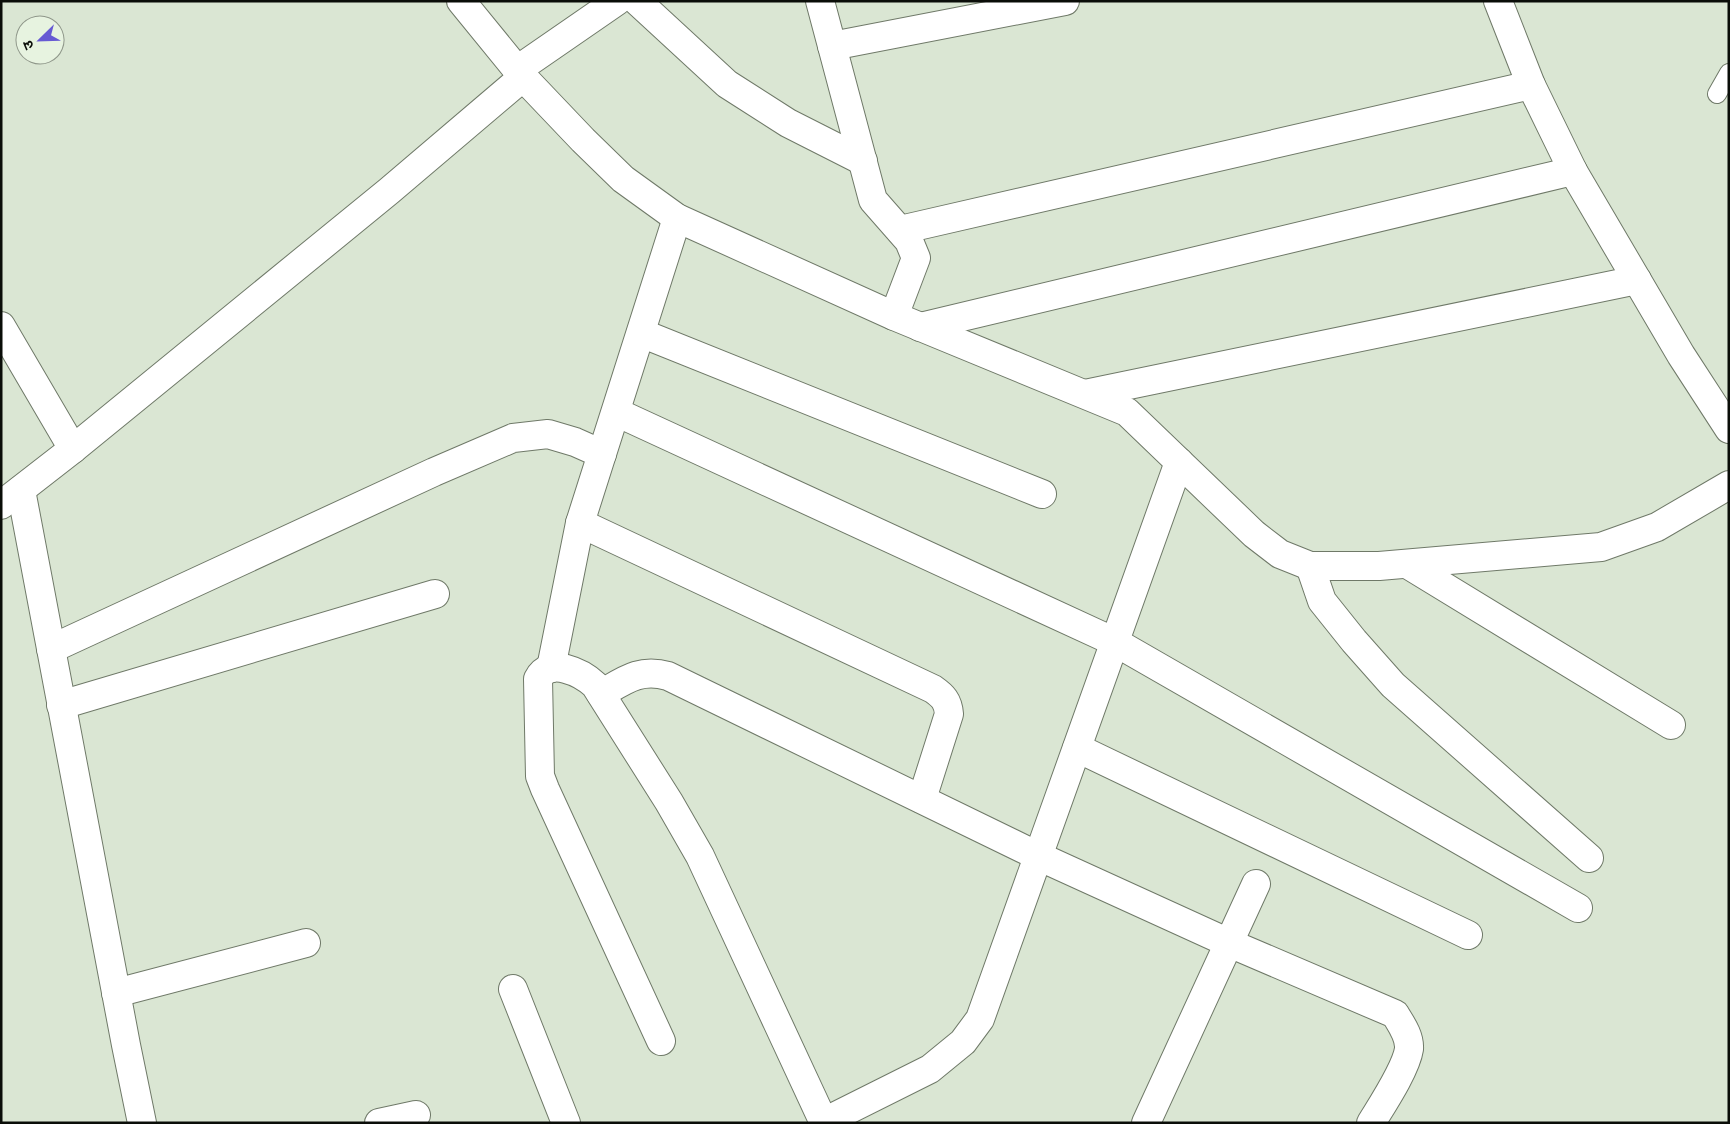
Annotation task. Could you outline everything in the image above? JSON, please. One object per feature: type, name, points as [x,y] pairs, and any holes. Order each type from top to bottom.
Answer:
[{"type":"street","points":[[461,1],[520,73],[584,140],[623,179],[677,218],[920,328],[1127,412],[1260,539],[1280,554],[1310,566],[1379,566],[1601,547],[1657,527],[1729,485]]},
{"type":"street","points":[[142,1123],[51,649],[11,497],[389,191],[520,73],[617,1]]},
{"type":"street","points":[[637,1],[727,84],[788,123],[863,161]]},
{"type":"street","points":[[820,1],[873,200],[909,240],[916,258],[894,316]]},
{"type":"street","points":[[832,46],[1065,1]]},
{"type":"street","points":[[1498,1],[1531,85],[1573,171],[1681,355],[1729,429]]},
{"type":"street","points":[[900,230],[1531,85]]},
{"type":"street","points":[[920,328],[1573,171]]},
{"type":"street","points":[[551,668],[580,523],[677,218]]},
{"type":"street","points":[[1085,394],[1637,280]]},
{"type":"street","points":[[1,326],[73,448]]},
{"type":"street","points":[[641,333],[1042,494]]},
{"type":"street","points":[[616,412],[1115,642],[1578,908]]},
{"type":"street","points":[[51,649],[434,472],[513,438],[548,434],[576,442],[602,454]]},
{"type":"street","points":[[661,1042],[544,789],[540,776],[538,679],[540,674],[551,668],[562,668],[586,676],[601,694],[669,802],[700,856],[823,1123],[930,1069],[963,1042],[980,1019],[1179,462]]},
{"type":"street","points":[[580,523],[933,688],[945,698],[949,714],[922,799]]},
{"type":"street","points":[[1407,564],[1670,725]]},
{"type":"street","points":[[1310,566],[1322,601],[1393,685],[1589,858]]},
{"type":"street","points":[[61,705],[435,594]]},
{"type":"street","points":[[601,694],[639,674],[655,672],[668,676],[1038,856],[1229,943],[1395,1014],[1406,1031],[1409,1049],[1400,1073],[1371,1123]]},
{"type":"street","points":[[1077,748],[1468,935]]},
{"type":"street","points":[[1146,1123],[1256,884]]},
{"type":"street","points":[[116,993],[306,943]]},
{"type":"street","points":[[513,989],[566,1123]]},
{"type":"street","points":[[380,1123],[416,1115]]},
{"type":"lane","points":[[1717,94],[1729,73]]}]
